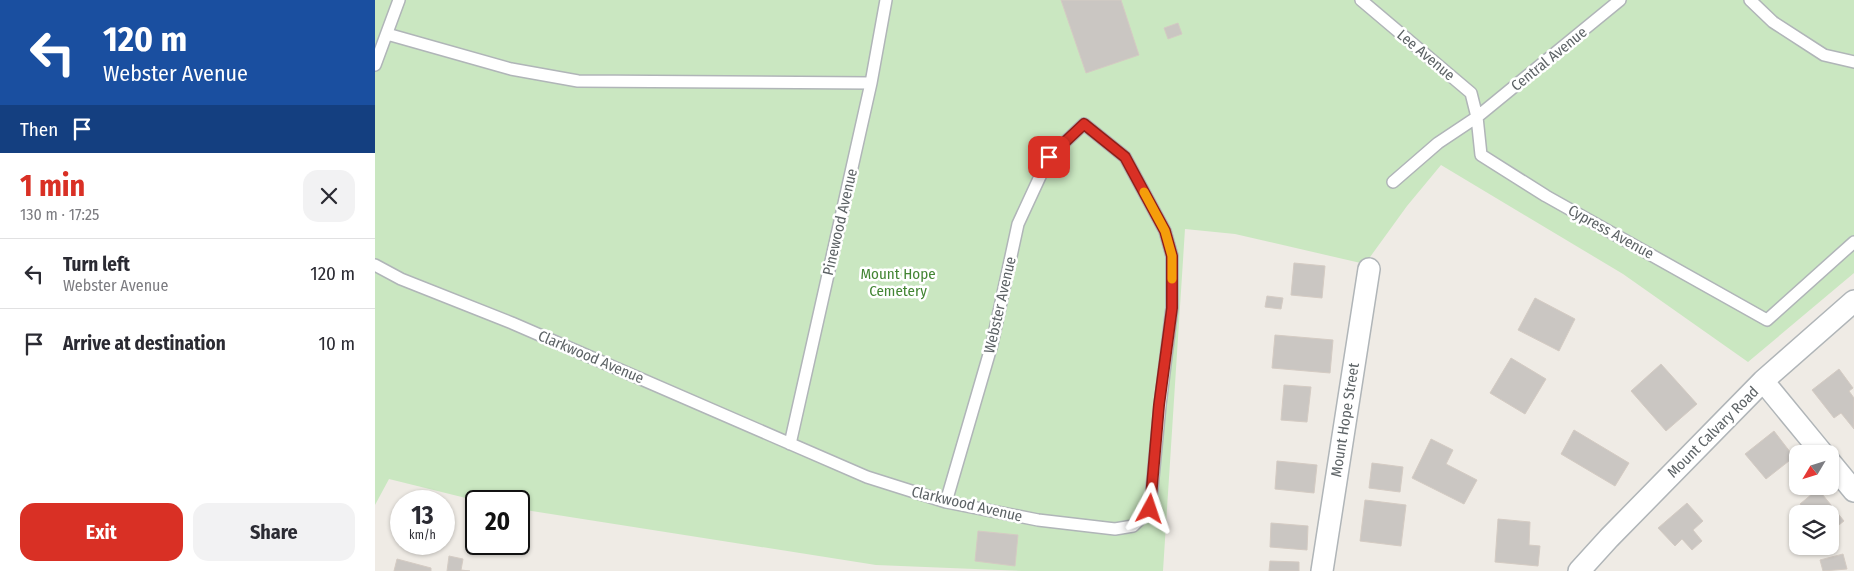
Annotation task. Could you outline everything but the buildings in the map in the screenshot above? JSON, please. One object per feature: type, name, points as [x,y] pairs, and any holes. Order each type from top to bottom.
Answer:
[{"type":"street","name":"Mount Hope Street","points":[[1322,571],[1369,269]]},
{"type":"street","name":"Mount Calvary Road","points":[[1579,571],[1664,481],[1763,381],[1854,301]]},
{"type":"street","points":[[1763,381],[1816,445]]},
{"type":"street","points":[[1839,473],[1854,491]]},
{"type":"lane","points":[[375,65],[399,0]]},
{"type":"lane","name":"Pinewood Avenue","points":[[790,444],[871,83],[887,0]]},
{"type":"lane","name":"Lee Avenue","points":[[1361,0],[1471,93],[1477,117]]},
{"type":"lane","name":"Central Avenue","points":[[1477,117],[1620,0]]},
{"type":"lane","points":[[1750,0],[1773,22],[1824,55],[1854,62]]},
{"type":"lane","points":[[387,34],[511,69],[578,81],[871,83]]},
{"type":"lane","points":[[1393,182],[1438,143],[1477,117]]},
{"type":"lane","name":"Cypress Avenue","points":[[1477,117],[1481,155],[1546,196],[1767,320],[1854,242]]},
{"type":"lane","name":"Clarkwood Avenue","points":[[375,265],[401,279],[512,323],[867,477],[946,502],[1038,520],[1115,529],[1133,526],[1150,509],[1159,405],[1172,308],[1172,256],[1165,231],[1125,157],[1084,124]]},
{"type":"lane","name":"Webster Avenue","points":[[946,502],[992,344],[1018,224],[1049,157],[1084,124]]},
{"type":"green space","name":"Mount Hope Cemetery","points":[[375,0],[1854,0],[1854,273],[1748,362],[1623,274],[1441,165],[1407,206],[1365,264],[1235,234],[1185,229],[1163,571],[1022,571],[876,565],[530,511],[530,490],[465,490],[465,498],[455,495],[455,490],[434,490],[389,479],[375,505]]},
{"type":"slow traffic","points":[[1144,192],[1165,231],[1172,256],[1172,279]]},
{"type":"route","points":[[1049,157],[1084,124],[1125,157],[1165,231],[1172,256],[1172,308],[1159,405],[1150,509]]}]
